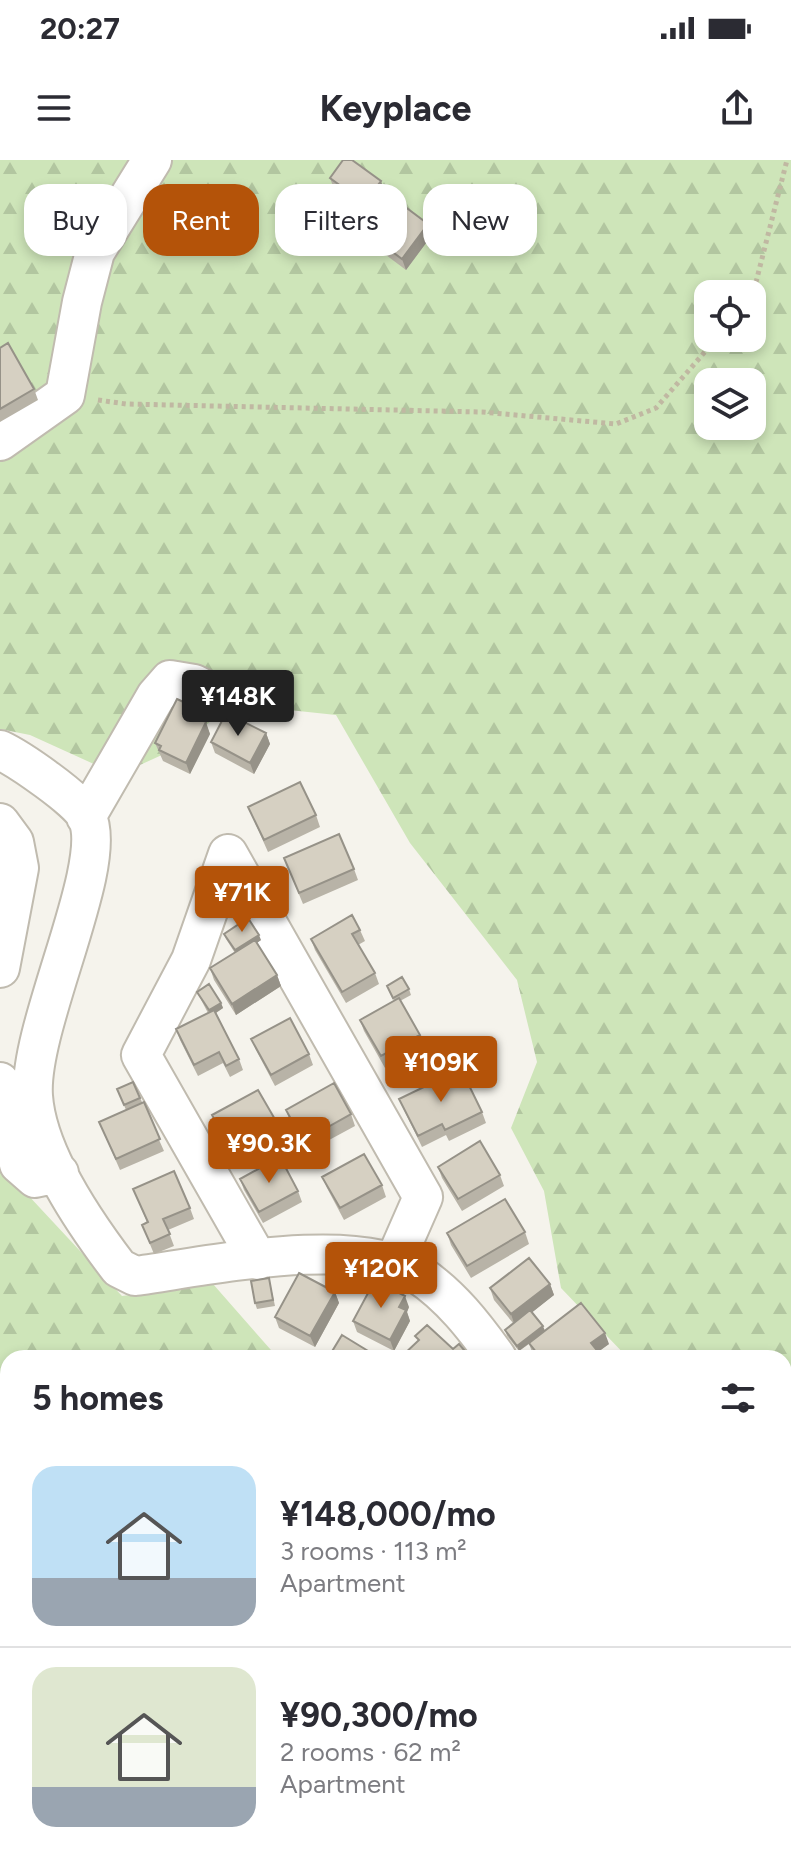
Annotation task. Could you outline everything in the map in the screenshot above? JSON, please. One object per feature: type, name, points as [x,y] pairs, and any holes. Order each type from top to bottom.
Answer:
[{"type":"street","points":[[0,441],[65,395],[82,302],[95,252],[152,160]]},
{"type":"street","points":[[86,817],[156,696],[170,680],[194,684],[226,700],[253,701]]},
{"type":"street","points":[[0,750],[66,796],[86,817],[92,853],[38,1040],[33,1095],[48,1157],[119,1268],[135,1276],[312,1255],[375,1256],[417,1273],[463,1312],[491,1350]]},
{"type":"street","points":[[0,823],[14,842],[19,868],[0,968]]},
{"type":"street","points":[[258,1260],[141,1055],[191,960],[228,854],[423,1197],[394,1263]]},
{"type":"street","points":[[0,1082],[19,1164],[35,1178],[59,1173]]},
{"type":"path","points":[[757,280],[787,160]]},
{"type":"path","points":[[65,395],[126,404],[482,412],[616,424],[656,408],[705,352]]},
{"type":"green space","points":[[0,160],[791,160],[791,1350],[620,1350],[561,1288],[544,1191],[511,1128],[537,1062],[517,980],[410,843],[336,715],[233,704],[175,749],[118,775],[30,735],[0,729]]},
{"type":"green space","points":[[0,1165],[122,1296],[213,1284],[271,1350],[0,1350]]},
{"type":"building","points":[[343,160],[352,160],[381,181],[379,184],[338,184],[330,178]]},
{"type":"building","points":[[407,208],[423,220],[423,231],[407,252]]},
{"type":"building","points":[[8,343],[34,389],[0,409],[0,348]]},
{"type":"building","points":[[177,699],[201,710],[197,718],[206,722],[186,763],[159,750],[161,746],[155,743]]},
{"type":"building","points":[[226,713],[266,733],[250,763],[211,742]]},
{"type":"building","points":[[300,782],[316,815],[264,840],[248,807]]},
{"type":"building","points":[[339,834],[354,869],[299,893],[284,858]]},
{"type":"building","points":[[352,915],[360,930],[352,934],[375,973],[342,992],[311,939]]},
{"type":"building","points":[[248,918],[259,935],[235,950],[224,934]]},
{"type":"building","points":[[255,940],[277,975],[232,1004],[210,968]]},
{"type":"building","points":[[402,977],[409,989],[393,998],[387,986]]},
{"type":"building","points":[[209,984],[221,1003],[209,1010],[197,992]]},
{"type":"building","points":[[399,998],[420,1035],[381,1056],[360,1020]]},
{"type":"building","points":[[214,1010],[239,1059],[226,1066],[219,1052],[194,1065],[176,1029]]},
{"type":"building","points":[[290,1018],[309,1054],[271,1075],[251,1039]]},
{"type":"building","points":[[461,1069],[482,1112],[445,1130],[442,1124],[418,1136],[399,1099]]},
{"type":"building","points":[[133,1082],[140,1098],[124,1105],[117,1089]]},
{"type":"building","points":[[334,1083],[351,1114],[303,1141],[286,1110]]},
{"type":"building","points":[[258,1090],[276,1121],[229,1146],[212,1115]]},
{"type":"building","points":[[144,1102],[160,1139],[116,1159],[99,1122]]},
{"type":"building","points":[[480,1141],[500,1175],[458,1199],[438,1167]]},
{"type":"building","points":[[364,1154],[382,1185],[340,1208],[322,1177]]},
{"type":"building","points":[[280,1157],[298,1191],[259,1212],[240,1179]]},
{"type":"building","points":[[174,1171],[190,1208],[163,1219],[170,1234],[150,1243],[142,1225],[148,1222],[133,1189]]},
{"type":"building","points":[[505,1199],[525,1232],[467,1266],[447,1233]]},
{"type":"building","points":[[529,1258],[550,1284],[511,1314],[490,1288]]},
{"type":"building","points":[[299,1273],[335,1292],[310,1336],[275,1317]]},
{"type":"building","points":[[269,1278],[273,1300],[255,1303],[251,1281]]},
{"type":"building","points":[[375,1280],[405,1296],[399,1307],[406,1310],[390,1340],[353,1321]]},
{"type":"building","points":[[581,1303],[605,1333],[591,1343],[597,1350],[535,1350],[529,1343]]},
{"type":"building","points":[[530,1310],[543,1326],[517,1346],[505,1330]]},
{"type":"building","points":[[427,1325],[453,1349],[459,1344],[464,1350],[408,1350],[419,1340],[415,1336]]},
{"type":"building","points":[[342,1335],[366,1350],[333,1350]]}]
